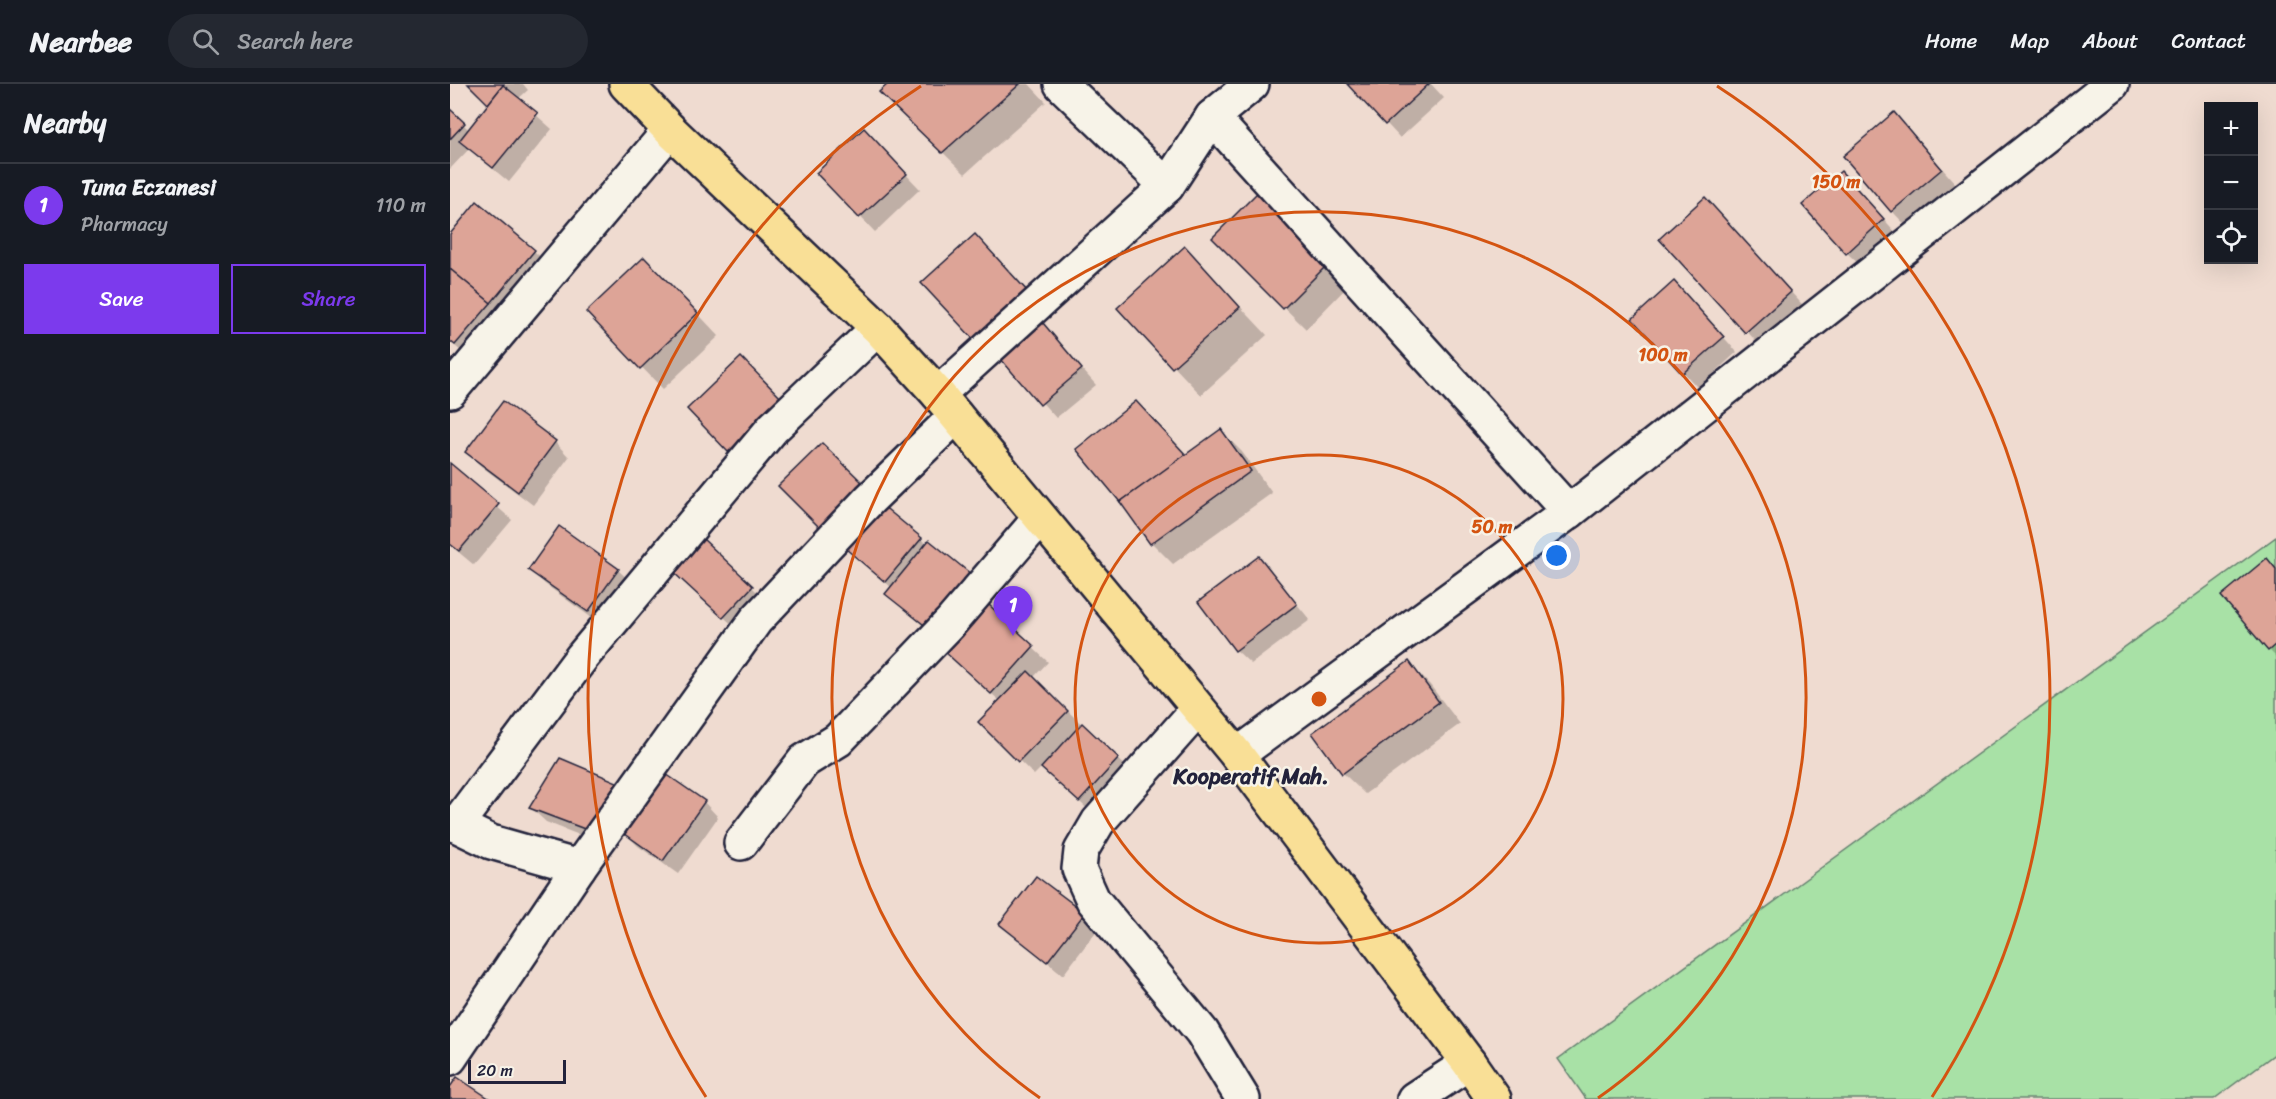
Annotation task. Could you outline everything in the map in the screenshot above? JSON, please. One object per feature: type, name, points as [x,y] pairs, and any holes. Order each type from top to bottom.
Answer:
[{"type":"main road","points":[[626,84],[670,130],[878,328],[947,405],[1237,755],[1494,1099]]},
{"type":"street","points":[[1061,84],[1167,186]]},
{"type":"street","points":[[450,1058],[579,867],[756,620],[870,499],[947,405],[1167,186],[1212,117],[1252,84]]},
{"type":"street","points":[[1237,755],[1569,512],[2112,84]]},
{"type":"street","points":[[1212,117],[1569,512]]},
{"type":"street","points":[[450,391],[670,130]]},
{"type":"street","points":[[579,867],[491,842],[453,823],[582,657],[773,428],[878,328]]},
{"type":"street","points":[[741,843],[804,761],[838,740],[950,623],[1041,518]]},
{"type":"street","points":[[1198,709],[1098,822],[1081,850],[1079,869],[1093,900],[1202,1032],[1242,1099]]},
{"type":"street","points":[[1414,1099],[1469,1063]]},
{"type":"green space","points":[[2276,537],[2276,1053],[2214,1099],[1586,1099],[1558,1059]]},
{"type":"building","points":[[468,84],[504,84],[488,104]]},
{"type":"building","points":[[888,84],[1020,84],[942,153],[879,92]]},
{"type":"building","points":[[1347,84],[1429,84],[1385,125]]},
{"type":"building","points":[[503,85],[538,113],[493,168],[459,141]]},
{"type":"building","points":[[450,109],[465,123],[450,139]]},
{"type":"building","points":[[1894,112],[1942,169],[1891,212],[1843,156]]},
{"type":"building","points":[[864,128],[907,174],[859,218],[816,173]]},
{"type":"building","points":[[1841,171],[1884,219],[1846,254],[1802,205]]},
{"type":"building","points":[[1258,192],[1329,263],[1283,309],[1212,238]]},
{"type":"building","points":[[1705,197],[1791,292],[1745,333],[1659,239]]},
{"type":"building","points":[[477,201],[535,250],[491,303],[450,269],[450,234]]},
{"type":"building","points":[[975,234],[1029,293],[976,342],[921,283]]},
{"type":"building","points":[[1185,246],[1240,307],[1172,368],[1117,308]]},
{"type":"building","points":[[644,257],[698,313],[640,369],[586,312]]},
{"type":"building","points":[[450,269],[491,303],[455,345],[450,341]]},
{"type":"building","points":[[1674,281],[1724,337],[1682,374],[1632,319]]},
{"type":"building","points":[[1043,323],[1082,369],[1040,405],[1000,358]]},
{"type":"building","points":[[741,357],[783,400],[728,452],[687,409]]},
{"type":"building","points":[[503,401],[556,441],[518,492],[465,452]]},
{"type":"building","points":[[1136,401],[1186,455],[1120,502],[1076,449]]},
{"type":"building","points":[[1221,429],[1251,471],[1150,544],[1120,502]]},
{"type":"building","points":[[822,443],[866,486],[822,530],[778,486]]},
{"type":"building","points":[[450,463],[499,504],[459,551],[450,544]]},
{"type":"building","points":[[882,505],[922,538],[885,582],[846,549]]},
{"type":"building","points":[[559,526],[619,569],[588,612],[528,570]]},
{"type":"building","points":[[702,538],[753,586],[723,618],[672,571]]},
{"type":"building","points":[[929,540],[971,574],[928,628],[885,594]]},
{"type":"building","points":[[1259,556],[1297,604],[1235,651],[1198,602]]},
{"type":"building","points":[[2267,558],[2276,569],[2276,644],[2268,651],[2221,596]]},
{"type":"building","points":[[988,604],[1034,646],[991,694],[945,652]]},
{"type":"building","points":[[1409,661],[1439,702],[1342,774],[1312,733]]},
{"type":"building","points":[[1028,671],[1068,711],[1018,762],[978,722]]},
{"type":"building","points":[[1082,723],[1119,758],[1079,802],[1041,768]]},
{"type":"building","points":[[560,758],[617,782],[590,831],[529,808]]},
{"type":"building","points":[[663,772],[705,801],[663,861],[621,831]]},
{"type":"building","points":[[1036,876],[1085,913],[1047,962],[999,924]]},
{"type":"building","points":[[457,1077],[490,1099],[450,1099],[450,1087]]},
{"type":"place","name":"Tuna Eczanesi","points":[[1013,636]]},
{"type":"district","name":"Kooperatif Mah.","points":[[1251,776]]}]
